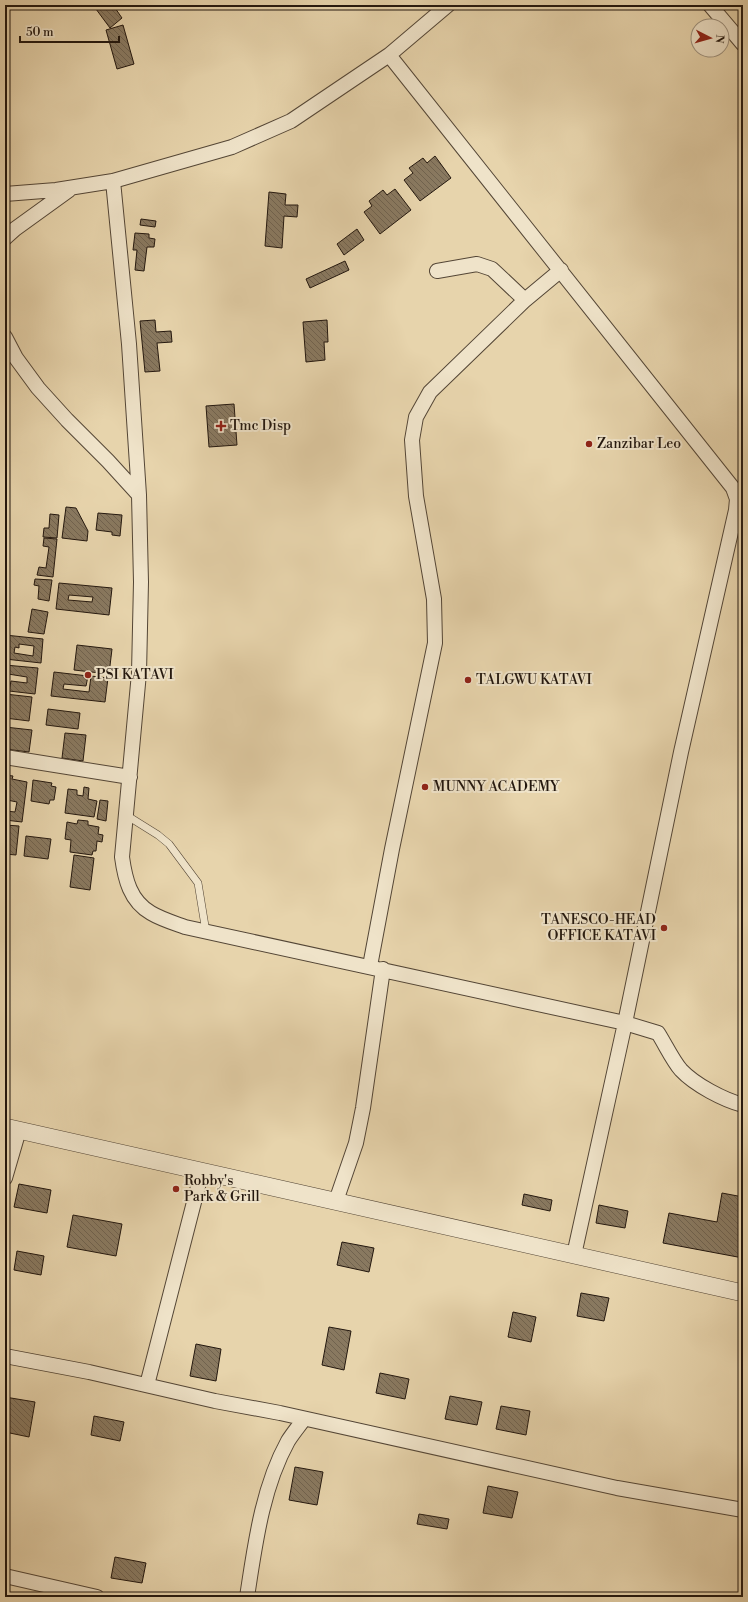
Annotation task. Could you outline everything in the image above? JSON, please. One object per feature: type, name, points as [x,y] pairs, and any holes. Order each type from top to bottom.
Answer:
[{"type":"street","points":[[5,194],[73,188],[112,181],[232,147],[291,121],[389,55],[448,5]]},
{"type":"street","points":[[710,5],[743,44]]},
{"type":"street","points":[[389,55],[740,496],[681,752],[625,1023],[574,1255]]},
{"type":"street","points":[[112,181],[129,344],[139,495],[141,582],[139,673],[122,857],[125,879],[138,903],[150,913],[185,927],[625,1023],[658,1033],[681,1070],[708,1090],[728,1101],[743,1105]]},
{"type":"street","points":[[5,238],[15,229],[73,188]]},
{"type":"street","points":[[437,270],[477,264],[492,269],[525,300]]},
{"type":"street","points":[[336,1201],[356,1143],[364,1101],[377,968],[392,849],[435,643],[434,599],[416,496],[412,440],[416,416],[430,392],[525,300],[561,270]]},
{"type":"street","points":[[5,337],[16,358],[38,388],[139,495]]},
{"type":"street","points":[[5,757],[130,777]]},
{"type":"street","points":[[5,1178],[12,1128],[743,1293]]},
{"type":"street","points":[[147,1385],[202,1171]]},
{"type":"street","points":[[5,1356],[147,1385],[214,1401],[280,1413],[617,1488],[743,1510]]},
{"type":"street","points":[[280,1413],[289,1440]]},
{"type":"street","points":[[247,1597],[263,1511],[276,1468],[289,1440],[304,1419]]},
{"type":"street","points":[[5,1576],[97,1597]]},
{"type":"lane","points":[[126,815],[158,835],[169,844],[198,883],[206,932]]},
{"type":"building","points":[[93,5],[113,5],[122,18],[110,28]]},
{"type":"building","points":[[123,25],[134,64],[117,69],[106,30]]},
{"type":"building","points":[[435,156],[451,178],[420,201],[404,180],[413,173],[409,168],[423,158],[427,163]]},
{"type":"building","points":[[395,189],[411,210],[380,234],[364,212],[372,206],[369,201],[383,190],[387,195]]},
{"type":"building","points":[[269,192],[286,194],[285,205],[298,205],[297,217],[284,216],[282,248],[265,246]]},
{"type":"building","points":[[141,219],[156,221],[155,227],[140,225]]},
{"type":"building","points":[[357,229],[364,240],[344,255],[337,244]]},
{"type":"building","points":[[135,233],[149,234],[149,238],[155,239],[154,247],[147,247],[144,271],[135,270],[137,250],[133,250]]},
{"type":"building","points":[[345,261],[349,270],[310,288],[306,279]]},
{"type":"building","points":[[155,320],[156,332],[171,331],[172,342],[157,343],[160,371],[145,372],[140,321]]},
{"type":"building","points":[[327,320],[328,342],[324,342],[325,360],[306,362],[303,322]]},
{"type":"building","name":"Tmc Disp","points":[[234,404],[237,445],[209,447],[206,406]]},
{"type":"building","points":[[66,507],[76,508],[88,531],[87,541],[62,538]]},
{"type":"building","points":[[98,513],[122,515],[120,536],[112,535],[112,532],[96,530]]},
{"type":"building","points":[[50,514],[59,515],[57,538],[43,537],[44,528],[49,528]]},
{"type":"building","points":[[44,538],[57,539],[53,577],[37,575],[39,567],[46,568],[49,547],[43,546]]},
{"type":"building","points":[[35,579],[52,580],[49,601],[38,599],[39,586],[34,585]]},
{"type":"building","points":[[59,583],[112,588],[109,615],[56,609]],"holes":[[[69,595],[93,597],[92,602],[68,600]]]},
{"type":"building","points":[[32,609],[48,612],[44,634],[28,632]]},
{"type":"building","points":[[5,635],[43,639],[41,663],[5,659]],"holes":[[[19,644],[34,646],[33,656],[14,653],[15,647],[19,648]]]},
{"type":"building","points":[[77,645],[112,649],[109,674],[74,670]]},
{"type":"building","points":[[5,665],[38,668],[35,694],[9,691],[11,681],[27,683],[27,677],[8,674],[5,690]]},
{"type":"building","points":[[54,672],[88,676],[86,686],[64,684],[63,689],[89,692],[91,676],[108,678],[105,702],[51,696]]},
{"type":"building","points":[[5,694],[32,697],[29,721],[5,718]]},
{"type":"building","points":[[48,709],[80,713],[78,729],[46,725]]},
{"type":"building","points":[[5,727],[32,730],[29,752],[5,749]]},
{"type":"building","points":[[65,733],[86,735],[83,761],[62,758]]},
{"type":"building","points":[[5,775],[13,776],[12,779],[27,782],[22,822],[5,820]],"holes":[[[7,800],[17,802],[15,812],[6,811]]]},
{"type":"building","points":[[33,780],[52,783],[51,786],[56,787],[54,800],[50,800],[49,804],[31,801]]},
{"type":"building","points":[[84,787],[89,788],[88,799],[97,801],[94,817],[65,813],[68,789],[77,790],[77,795],[83,796]]},
{"type":"building","points":[[100,800],[108,801],[106,821],[97,819]]},
{"type":"building","points":[[78,820],[88,821],[88,825],[99,827],[98,834],[103,835],[102,842],[97,841],[96,851],[93,851],[92,855],[70,852],[71,840],[65,839],[67,822],[77,824]]},
{"type":"building","points":[[5,825],[19,826],[16,855],[5,854]]},
{"type":"building","points":[[26,836],[51,839],[48,859],[24,856]]},
{"type":"building","points":[[74,855],[94,858],[90,890],[70,887]]},
{"type":"building","points":[[19,1184],[51,1190],[47,1213],[14,1207]]},
{"type":"building","points":[[722,1193],[743,1197],[743,1213],[740,1227],[743,1227],[743,1258],[663,1243],[669,1213],[717,1222]]},
{"type":"building","points":[[524,1194],[552,1200],[550,1211],[522,1205]]},
{"type":"building","points":[[599,1205],[628,1211],[625,1228],[596,1223]]},
{"type":"building","points":[[73,1215],[122,1224],[116,1256],[67,1247]]},
{"type":"building","points":[[342,1242],[374,1248],[369,1272],[337,1265]]},
{"type":"building","points":[[17,1251],[44,1256],[41,1275],[14,1270]]},
{"type":"building","points":[[581,1293],[609,1298],[604,1321],[577,1316]]},
{"type":"building","points":[[513,1312],[536,1317],[531,1342],[508,1337]]},
{"type":"building","points":[[329,1327],[351,1331],[344,1370],[322,1365]]},
{"type":"building","points":[[196,1344],[221,1349],[216,1381],[190,1376]]},
{"type":"building","points":[[380,1373],[409,1379],[405,1399],[376,1393]]},
{"type":"building","points":[[450,1396],[482,1402],[477,1425],[445,1419]]},
{"type":"building","points":[[5,1397],[35,1402],[29,1437],[5,1432]]},
{"type":"building","points":[[501,1406],[530,1411],[526,1435],[496,1429]]},
{"type":"building","points":[[94,1416],[124,1422],[120,1441],[91,1435]]},
{"type":"building","points":[[295,1467],[323,1472],[317,1505],[289,1500]]},
{"type":"building","points":[[488,1486],[518,1492],[512,1518],[483,1513]]},
{"type":"building","points":[[419,1514],[449,1519],[447,1529],[417,1524]]},
{"type":"building","points":[[115,1557],[146,1563],[142,1583],[111,1578]]},
{"type":"place","name":"Tmc Disp","points":[[221,426]]},
{"type":"place","name":"Zanzibar Leo","points":[[589,444]]},
{"type":"place","name":"PSI KATAVI","points":[[88,675]]},
{"type":"place","name":"TALGWU KATAVI","points":[[468,680]]},
{"type":"place","name":"MUNNY ACADEMY","points":[[425,787]]},
{"type":"place","name":"TANESCO-HEAD OFFICE KATAVI","points":[[664,928]]},
{"type":"place","name":"Robby's Park & Grill","points":[[176,1189]]}]
